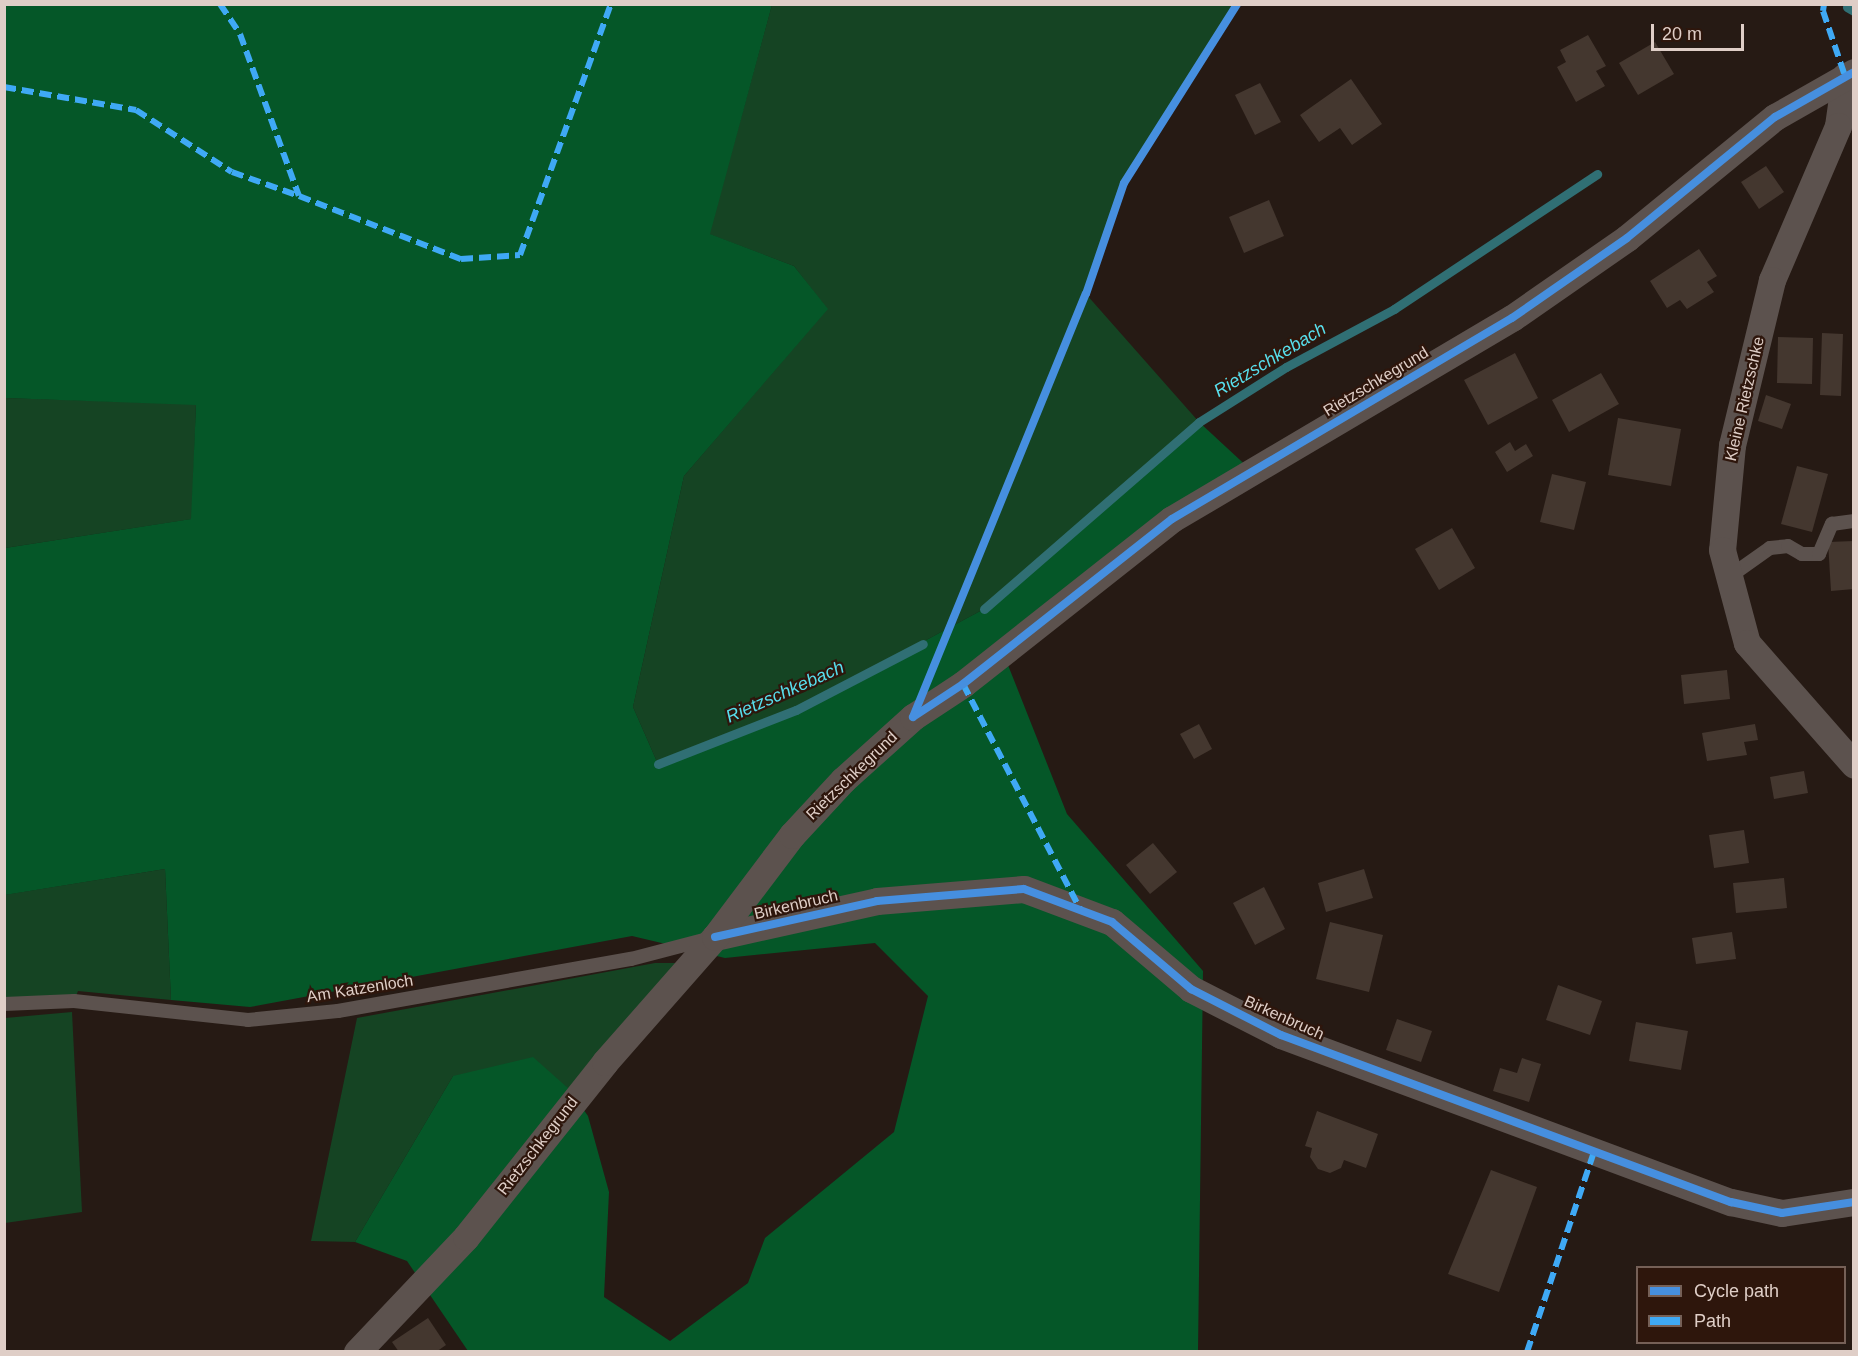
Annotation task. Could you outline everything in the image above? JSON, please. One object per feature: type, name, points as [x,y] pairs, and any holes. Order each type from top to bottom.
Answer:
[{"type":"street","name":"Kleine Rietzschke","points":[[1850,74],[1838,126],[1772,280],[1731,445],[1722,550],[1747,643],[1854,765]]},
{"type":"street","name":"Rietzschkegrund","points":[[357,1352],[466,1237],[605,1062],[715,937],[792,835],[843,780],[913,717],[963,684],[1172,519],[1512,318],[1627,238],[1774,117],[1850,74]]},
{"type":"street","name":"Birkenbruch","points":[[715,937],[877,901],[1023,889],[1112,922],[1191,989],[1281,1035],[1731,1202],[1782,1213],[1854,1202]]},
{"type":"lane","points":[[1729,577],[1770,548],[1788,546],[1802,554],[1819,554],[1832,524],[1853,521]]},
{"type":"lane","name":"Am Katzenloch","points":[[4,1004],[74,1000],[248,1020],[338,1011],[607,963],[715,937]]},
{"type":"green space","points":[[5,5],[772,5],[710,234],[794,266],[828,309],[684,476],[633,707],[658,764],[796,710],[984,609],[1199,422],[1253,472],[1004,655],[1067,814],[1203,971],[1198,1351],[468,1351],[407,1261],[355,1242],[453,1076],[533,1057],[569,1089],[588,1116],[609,1192],[604,1297],[670,1341],[748,1283],[765,1238],[894,1132],[928,996],[875,943],[725,958],[632,936],[250,1007],[171,1000],[165,869],[5,895],[5,548],[191,519],[196,405],[5,398]]},
{"type":"green space","points":[[772,5],[1237,5],[1124,183],[1086,294],[1199,422],[984,609],[796,710],[658,764],[633,707],[684,476],[827,309],[794,266],[709,234]]},
{"type":"green space","points":[[5,398],[196,404],[192,519],[5,548]]},
{"type":"green space","points":[[165,869],[171,1000],[78,991],[74,1001],[5,1004],[4,895]]},
{"type":"green space","points":[[655,963],[679,963],[569,1089],[453,1076],[355,1242],[311,1241],[357,1018]]},
{"type":"green space","points":[[72,1012],[82,1212],[5,1223],[5,1018]]},
{"type":"building","points":[[1588,35],[1606,66],[1596,71],[1605,86],[1576,102],[1557,67],[1566,62],[1560,50]]},
{"type":"building","points":[[1655,42],[1674,74],[1638,95],[1619,63]]},
{"type":"building","points":[[1351,79],[1382,124],[1352,145],[1340,128],[1319,142],[1300,115]]},
{"type":"building","points":[[1260,83],[1281,122],[1255,135],[1235,95]]},
{"type":"building","points":[[1766,166],[1784,192],[1759,209],[1741,182]]},
{"type":"building","points":[[1269,200],[1284,236],[1244,253],[1229,217]]},
{"type":"building","points":[[1699,249],[1717,276],[1707,282],[1714,292],[1687,309],[1680,300],[1667,308],[1650,281]]},
{"type":"building","points":[[1822,333],[1843,334],[1841,396],[1820,395]]},
{"type":"building","points":[[1778,337],[1813,338],[1812,384],[1777,383]]},
{"type":"building","points":[[1515,353],[1538,398],[1488,425],[1464,380]]},
{"type":"building","points":[[1601,373],[1619,404],[1569,432],[1552,400]]},
{"type":"building","points":[[1766,395],[1791,404],[1782,429],[1758,421]]},
{"type":"building","points":[[1618,418],[1681,429],[1671,486],[1608,475]]},
{"type":"building","points":[[1510,442],[1515,451],[1526,444],[1533,456],[1507,472],[1495,452]]},
{"type":"building","points":[[1797,466],[1828,474],[1812,532],[1781,524]]},
{"type":"building","points":[[1552,474],[1586,482],[1574,530],[1540,522]]},
{"type":"building","points":[[1452,528],[1475,568],[1439,590],[1415,549]]},
{"type":"building","points":[[1854,541],[1854,589],[1831,591],[1828,542]]},
{"type":"building","points":[[1727,670],[1730,699],[1684,704],[1681,675]]},
{"type":"building","points":[[1199,724],[1212,749],[1194,759],[1180,734]]},
{"type":"building","points":[[1755,724],[1758,740],[1744,742],[1747,755],[1707,761],[1702,733]]},
{"type":"building","points":[[1804,771],[1808,793],[1774,799],[1770,777]]},
{"type":"building","points":[[1744,830],[1749,863],[1714,868],[1709,835]]},
{"type":"building","points":[[1153,843],[1177,872],[1150,894],[1126,865]]},
{"type":"building","points":[[1364,869],[1373,898],[1326,912],[1318,883]]},
{"type":"building","points":[[1784,878],[1787,908],[1736,913],[1733,883]]},
{"type":"building","points":[[1264,887],[1285,929],[1255,945],[1233,903]]},
{"type":"building","points":[[1330,922],[1383,935],[1369,992],[1316,979]]},
{"type":"building","points":[[1732,932],[1736,959],[1696,964],[1692,938]]},
{"type":"building","points":[[1558,985],[1602,1001],[1590,1035],[1546,1020]]},
{"type":"building","points":[[1397,1019],[1432,1031],[1421,1062],[1386,1050]]},
{"type":"building","points":[[1636,1022],[1688,1031],[1681,1070],[1629,1061]]},
{"type":"building","points":[[1522,1058],[1541,1064],[1529,1102],[1493,1091],[1500,1068],[1517,1073]]},
{"type":"building","points":[[1317,1111],[1378,1134],[1366,1168],[1344,1160],[1341,1168],[1330,1173],[1318,1169],[1310,1157],[1312,1148],[1305,1146]]},
{"type":"building","points":[[1491,1170],[1537,1187],[1499,1292],[1448,1274]]},
{"type":"building","points":[[428,1318],[446,1345],[436,1352],[399,1352],[392,1342]]},
{"type":"waterway","name":"Rietzschkebach","points":[[1847,7],[1854,11]]},
{"type":"waterway","name":"Rietzschkebach","points":[[984,609],[1199,422],[1286,367],[1394,309],[1597,174]]},
{"type":"waterway","name":"Rietzschkebach","points":[[658,764],[796,710],[923,644]]},
{"type":"marked path","points":[[220,4],[240,34],[299,196],[461,259],[520,255],[611,4]]},
{"type":"marked path","points":[[1824,4],[1823,11],[1845,76]]},
{"type":"marked path","points":[[4,87],[136,110],[232,172],[299,196]]},
{"type":"marked path","points":[[963,684],[1080,909]]},
{"type":"marked path","points":[[1527,1352],[1594,1152]]},
{"type":"cycle path","points":[[913,717],[1086,294],[1124,183],[1237,4]]},
{"type":"cycle path","points":[[913,717],[963,684],[1172,519],[1512,318],[1627,238],[1775,117],[1854,72]]},
{"type":"cycle path","points":[[715,937],[877,901],[1024,889],[1112,922],[1191,989],[1281,1035],[1731,1202],[1782,1213],[1854,1202]]}]
